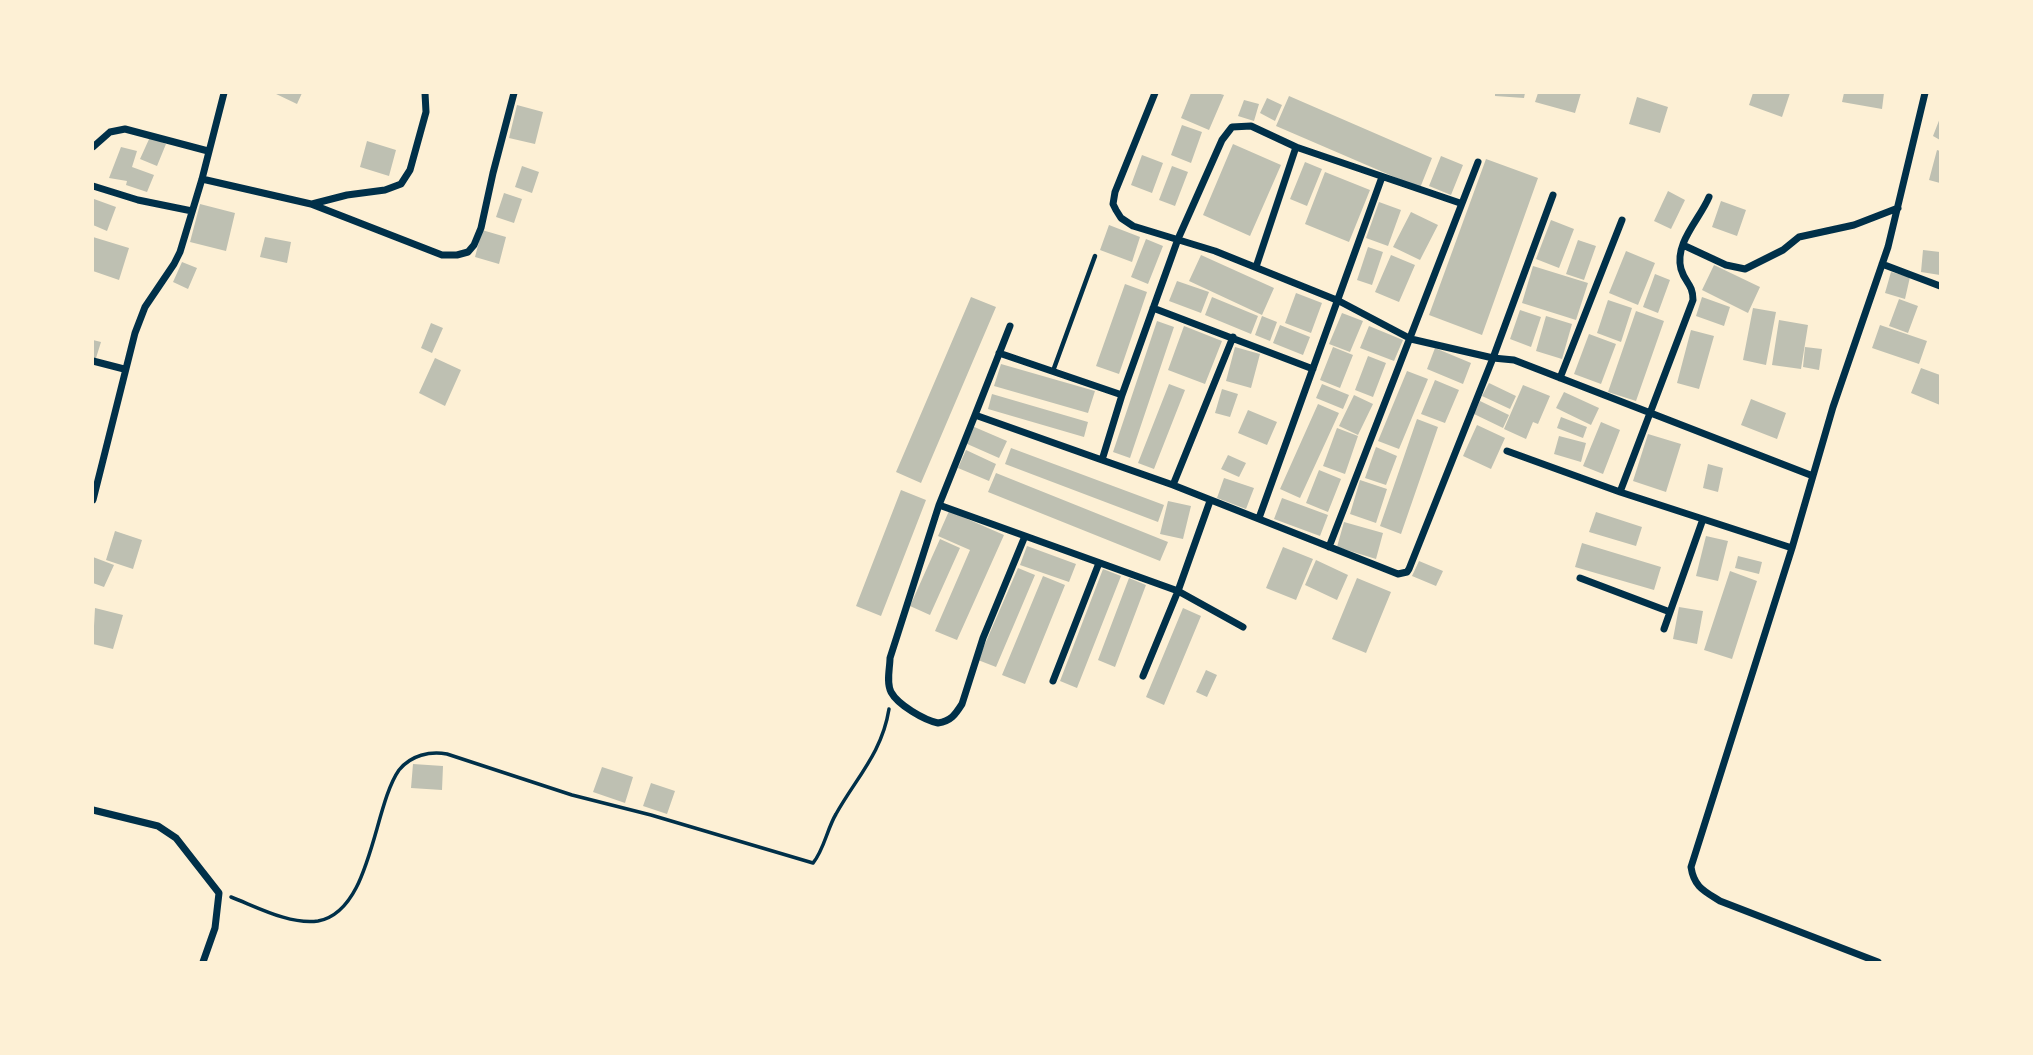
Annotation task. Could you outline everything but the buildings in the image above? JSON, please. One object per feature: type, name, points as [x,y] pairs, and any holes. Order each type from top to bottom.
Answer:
[{"type":"street","points":[[93,500],[124,369],[145,307],[174,264],[202,179],[224,93]]},
{"type":"street","points":[[312,204],[347,195],[385,190],[401,184],[410,170],[425,112],[425,93]]},
{"type":"street","points":[[202,179],[312,204],[442,255],[457,255],[468,251],[474,245],[481,228],[514,93]]},
{"type":"street","points":[[1155,93],[1115,192],[1113,204],[1121,218],[1133,226],[1256,267],[1339,301],[1411,339],[1493,358],[1514,360],[1813,475]]},
{"type":"street","points":[[1878,962],[1720,901],[1699,889],[1692,876],[1691,867],[1856,336],[1882,264],[1898,208],[1924,93]]},
{"type":"street","points":[[1102,460],[1122,395],[1178,239],[1222,140],[1232,127],[1251,126],[1296,147],[1460,203]]},
{"type":"street","points":[[93,147],[110,132],[125,129],[208,151]]},
{"type":"street","points":[[1256,267],[1296,147]]},
{"type":"street","points":[[1329,547],[1478,162]]},
{"type":"street","points":[[1259,519],[1382,177]]},
{"type":"street","points":[[93,186],[138,200],[192,211]]},
{"type":"street","points":[[975,415],[1173,485],[1391,573],[1407,572],[1493,358],[1553,195]]},
{"type":"street","points":[[1620,492],[1693,300],[1693,290],[1681,268],[1683,245],[1709,197]]},
{"type":"street","points":[[1683,245],[1726,265],[1745,269],[1783,250],[1798,237],[1854,225],[1898,208]]},
{"type":"street","points":[[1560,378],[1622,220]]},
{"type":"street","points":[[1882,264],[1940,286]]},
{"type":"street","points":[[1153,308],[1313,369]]},
{"type":"street","points":[[1010,326],[939,505],[892,649],[888,678],[891,692],[915,713],[938,723],[952,719],[962,704],[983,638],[1025,537]]},
{"type":"street","points":[[1173,485],[1233,337]]},
{"type":"street","points":[[999,353],[1122,395]]},
{"type":"street","points":[[93,361],[124,369]]},
{"type":"street","points":[[1507,451],[1620,492],[1792,548]]},
{"type":"street","points":[[1143,676],[1178,591],[1210,501]]},
{"type":"street","points":[[939,505],[1178,591],[1243,627]]},
{"type":"street","points":[[1664,629],[1703,519]]},
{"type":"street","points":[[1053,681],[1099,563]]},
{"type":"street","points":[[1580,578],[1670,612]]},
{"type":"street","points":[[93,810],[158,827],[176,838],[219,893],[215,928],[203,962]]},
{"type":"lane","points":[[1053,372],[1095,256]]},
{"type":"path","points":[[219,893],[305,922],[334,915],[344,906],[360,880],[390,791],[400,770],[410,761],[433,751],[572,795],[813,863],[836,814],[861,778],[882,736],[891,692]]}]
